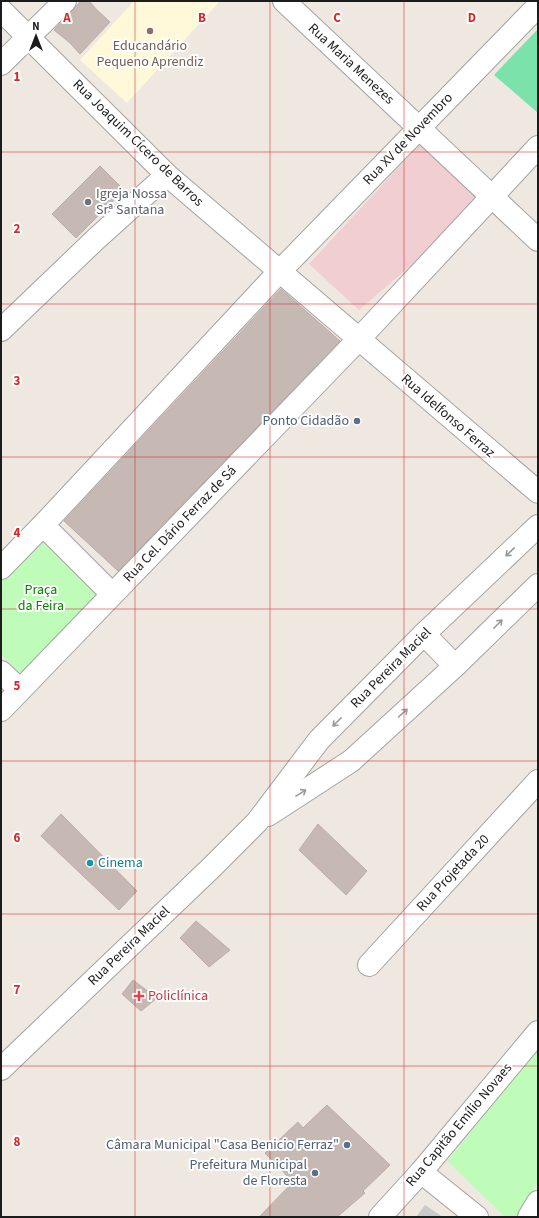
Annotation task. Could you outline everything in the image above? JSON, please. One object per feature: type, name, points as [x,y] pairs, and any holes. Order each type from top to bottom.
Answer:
[{"type":"street","points":[[1,64],[65,1]]},
{"type":"street","name":"Rua Maria Menezes","points":[[284,1],[538,240]]},
{"type":"street","name":"Rua XV de Novembro","points":[[279,272],[538,6]]},
{"type":"street","name":"Rua Joaquim Cícero de Barros","points":[[1,10],[167,175],[359,339]]},
{"type":"street","points":[[359,339],[538,147]]},
{"type":"street","points":[[1,330],[167,175]]},
{"type":"street","points":[[1,568],[279,272]]},
{"type":"street","name":"Rua Idelfonso Ferraz","points":[[359,339],[538,492]]},
{"type":"street","name":"Rua Cel. Dário Ferraz de Sá","points":[[1,710],[359,339]]},
{"type":"street","points":[[43,525],[112,594]]},
{"type":"street","name":"Rua Pereira Maciel","points":[[1,1069],[257,822],[319,740],[424,634],[538,526]]},
{"type":"street","name":"Rua Pereira Maciel","points":[[257,822],[351,761],[455,666],[538,585]]},
{"type":"street","points":[[424,634],[455,666]]},
{"type":"street","points":[[1,672],[20,690]]},
{"type":"street","name":"Rua Projetada 20","points":[[369,965],[538,781]]},
{"type":"street","name":"Rua Capitão Emílio Novaes","points":[[380,1217],[421,1172],[538,1032]]},
{"type":"street","points":[[421,1172],[477,1217]]},
{"type":"street","points":[[529,1217],[538,1202]]},
{"type":"shaded area","name":"Educandário Pequeno Aprendiz","points":[[134,1],[220,1],[127,103],[80,60]]},
{"type":"shaded area","points":[[422,142],[491,197],[359,310],[309,264]]},
{"type":"shaded area","points":[[425,1205],[443,1217],[416,1217]]},
{"type":"green space","points":[[538,29],[538,113],[494,75]]},
{"type":"green space","name":"Praça da Feira","points":[[46,537],[102,594],[22,675],[1,655],[1,581]]},
{"type":"green space","points":[[538,1049],[538,1182],[518,1217],[505,1217],[447,1161]]},
{"type":"building","points":[[81,1],[89,1],[110,22],[80,54],[70,43],[54,30]]},
{"type":"building","name":"Igreja Nossa Srª Santana","points":[[100,166],[124,190],[76,238],[52,214]]},
{"type":"building","points":[[281,289],[340,341],[118,571],[64,521]]},
{"type":"building","name":"Cinema","points":[[61,814],[137,891],[119,910],[41,836]]},
{"type":"building","points":[[318,824],[367,871],[346,895],[299,850]]},
{"type":"building","points":[[196,921],[230,950],[209,967],[180,938]]},
{"type":"building","name":"Policlínica","points":[[133,980],[157,998],[141,1011],[122,994]]},
{"type":"building","points":[[327,1105],[390,1165],[363,1191],[365,1193],[337,1217],[259,1217],[293,1182],[265,1153],[298,1122],[303,1128]]},
{"type":"place","name":"Educandário Pequeno Aprendiz","points":[[150,31]]},
{"type":"place","name":"Igreja Nossa Srª Santana","points":[[88,202]]},
{"type":"place","name":"Ponto Cidadão","points":[[357,421]]},
{"type":"place","name":"Cinema","points":[[90,863]]},
{"type":"place","name":"Policlínica","points":[[139,996]]},
{"type":"place","name":"Câmara Municipal \"Casa Benicio Ferraz\"","points":[[347,1145]]},
{"type":"place","name":"Prefeitura Municipal de Floresta","points":[[315,1173]]}]
